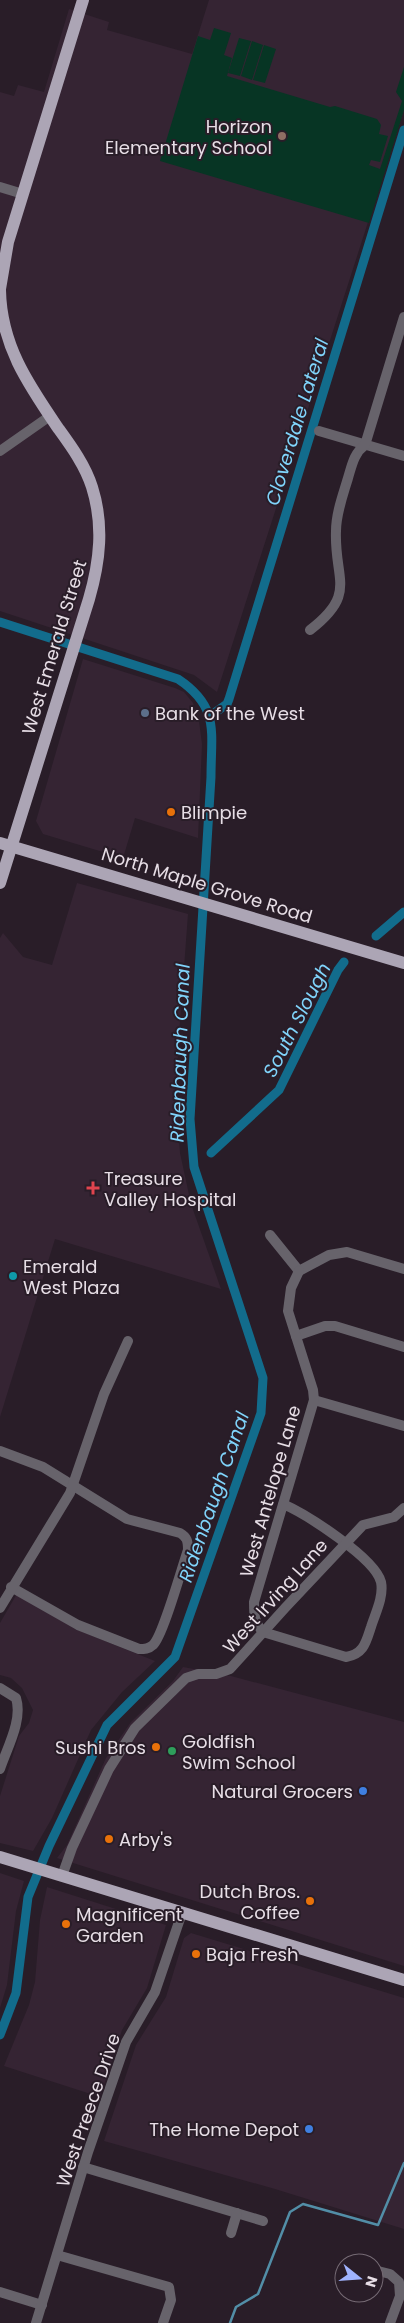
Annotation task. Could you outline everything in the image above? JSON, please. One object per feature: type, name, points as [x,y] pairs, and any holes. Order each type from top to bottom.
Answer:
[{"type":"main road","name":"West Emerald Street","points":[[0,883],[5,845],[74,645],[97,570],[100,528],[92,486],[81,462],[14,360],[3,324],[0,290],[3,260],[82,0]]},
{"type":"main road","name":"North Maple Grove Road","points":[[5,845],[197,900],[404,963]]},
{"type":"main road","points":[[0,1857],[404,1980]]},
{"type":"street","points":[[0,187],[23,194]]},
{"type":"street","points":[[310,630],[325,618],[339,598],[341,571],[336,543],[338,516],[356,453],[365,445],[404,317]]},
{"type":"street","points":[[0,451],[50,416]]},
{"type":"street","points":[[319,431],[404,456]]},
{"type":"street","points":[[270,1235],[299,1270],[329,1255],[347,1252],[404,1270]]},
{"type":"street","name":"West Antelope Lane","points":[[263,1632],[256,1625],[254,1602],[314,1400],[313,1390],[288,1311],[291,1288],[299,1270]]},
{"type":"street","points":[[296,1336],[325,1326],[335,1326],[404,1347]]},
{"type":"street","points":[[0,1608],[74,1485],[104,1394],[128,1341]]},
{"type":"street","points":[[314,1400],[404,1426]]},
{"type":"street","points":[[0,1451],[43,1466],[127,1519],[180,1533],[185,1536],[188,1542],[188,1550],[161,1631],[154,1644],[148,1649],[139,1649],[78,1625],[11,1587]]},
{"type":"street","points":[[263,1632],[346,1657],[355,1656],[366,1645],[381,1596],[381,1583],[376,1571],[346,1543],[283,1504]]},
{"type":"street","name":"West Irving Lane","points":[[62,1876],[72,1848],[109,1768],[135,1728],[186,1678],[225,1672],[363,1525],[394,1517],[404,1508]]},
{"type":"street","points":[[0,1688],[16,1698],[18,1715],[0,1769]]},
{"type":"street","name":"West Preece Drive","points":[[36,2323],[84,2168],[126,2042],[155,1992],[182,1912]]},
{"type":"street","points":[[84,2168],[263,2221]]},
{"type":"street","points":[[231,2232],[237,2213]]},
{"type":"street","points":[[57,2255],[169,2287],[171,2300],[163,2323]]},
{"type":"street","points":[[384,2272],[390,2274],[399,2282],[400,2296],[390,2323]]},
{"type":"street","points":[[0,2292],[42,2305]]},
{"type":"shaded area","points":[[209,0],[404,0],[404,110],[217,692],[194,675],[0,611],[0,92],[14,96],[18,85],[44,92],[69,9],[109,22],[107,30],[192,54]]},
{"type":"shaded area","points":[[83,659],[175,688],[184,692],[193,703],[199,721],[202,744],[198,838],[135,818],[123,858],[43,834],[36,821]]},
{"type":"shaded area","points":[[77,883],[188,914],[178,1049],[177,1111],[180,1153],[191,1204],[221,1289],[55,1239],[0,1417],[0,938],[3,933],[23,957],[52,965]]},
{"type":"shaded area","points":[[18,1592],[75,1629],[155,1661],[122,1692],[91,1730],[52,1818],[33,1851],[0,1843],[0,1796],[19,1736],[29,1723],[33,1710],[22,1688],[11,1678],[0,1675],[0,1623]]},
{"type":"shaded area","points":[[183,1667],[231,1676],[404,1722],[404,1966],[57,1858],[67,1845],[106,1758],[131,1722],[173,1681]]},
{"type":"shaded area","points":[[0,1873],[24,1881],[16,1911],[7,1985],[0,2008]]},
{"type":"shaded area","points":[[47,1887],[166,1925],[147,1988],[122,2030],[100,2097],[4,2066],[29,2005],[35,1982],[40,1920]]},
{"type":"shaded area","points":[[191,1933],[404,1998],[404,2229],[275,2189],[104,2141],[136,2045],[166,1997],[184,1938]]},
{"type":"green space","points":[[214,28],[231,33],[224,55],[232,58],[227,76],[377,119],[381,125],[379,134],[388,136],[380,162],[371,160],[369,165],[380,169],[402,101],[396,92],[404,67],[404,110],[369,223],[160,161],[198,36],[210,40]]},
{"type":"green space","points":[[239,38],[251,41],[240,76],[228,73]]},
{"type":"green space","points":[[252,41],[263,45],[252,80],[241,76]]},
{"type":"green space","points":[[264,45],[276,49],[265,83],[253,80]]},
{"type":"waterway","name":"Cloverdale Lateral","points":[[210,716],[227,704],[229,699],[404,130]]},
{"type":"waterway","name":"Ridenbaugh Canal","points":[[0,622],[178,679],[191,689],[207,710],[212,734],[211,777],[190,1119],[194,1167],[263,1378],[261,1413],[175,1657],[107,1725],[49,1846],[28,1897],[16,1993],[0,2035]]},
{"type":"waterway","name":"South Slough","points":[[376,936],[404,912]]},
{"type":"waterway","name":"South Slough","points":[[211,1153],[279,1090],[338,970],[344,962]]},
{"type":"waterway","points":[[230,2323],[236,2307],[258,2294],[290,2212],[303,2204],[378,2225],[404,2163]]},
{"type":"place","name":"Horizon Elementary School","points":[[282,136]]},
{"type":"place","name":"Bank of the West","points":[[145,713]]},
{"type":"place","name":"Blimpie","points":[[171,812]]},
{"type":"place","name":"Treasure Valley Hospital","points":[[93,1188]]},
{"type":"place","name":"Emerald West Plaza","points":[[13,1276]]},
{"type":"place","name":"Sushi Bros","points":[[156,1747]]},
{"type":"place","name":"Goldfish Swim School","points":[[172,1751]]},
{"type":"place","name":"Natural Grocers","points":[[363,1791]]},
{"type":"place","name":"Arby's","points":[[109,1839]]},
{"type":"place","name":"Dutch Bros. Coffee","points":[[310,1901]]},
{"type":"place","name":"Magnificent Garden","points":[[66,1924]]},
{"type":"place","name":"Baja Fresh","points":[[196,1954]]},
{"type":"place","name":"The Home Depot","points":[[309,2129]]}]
